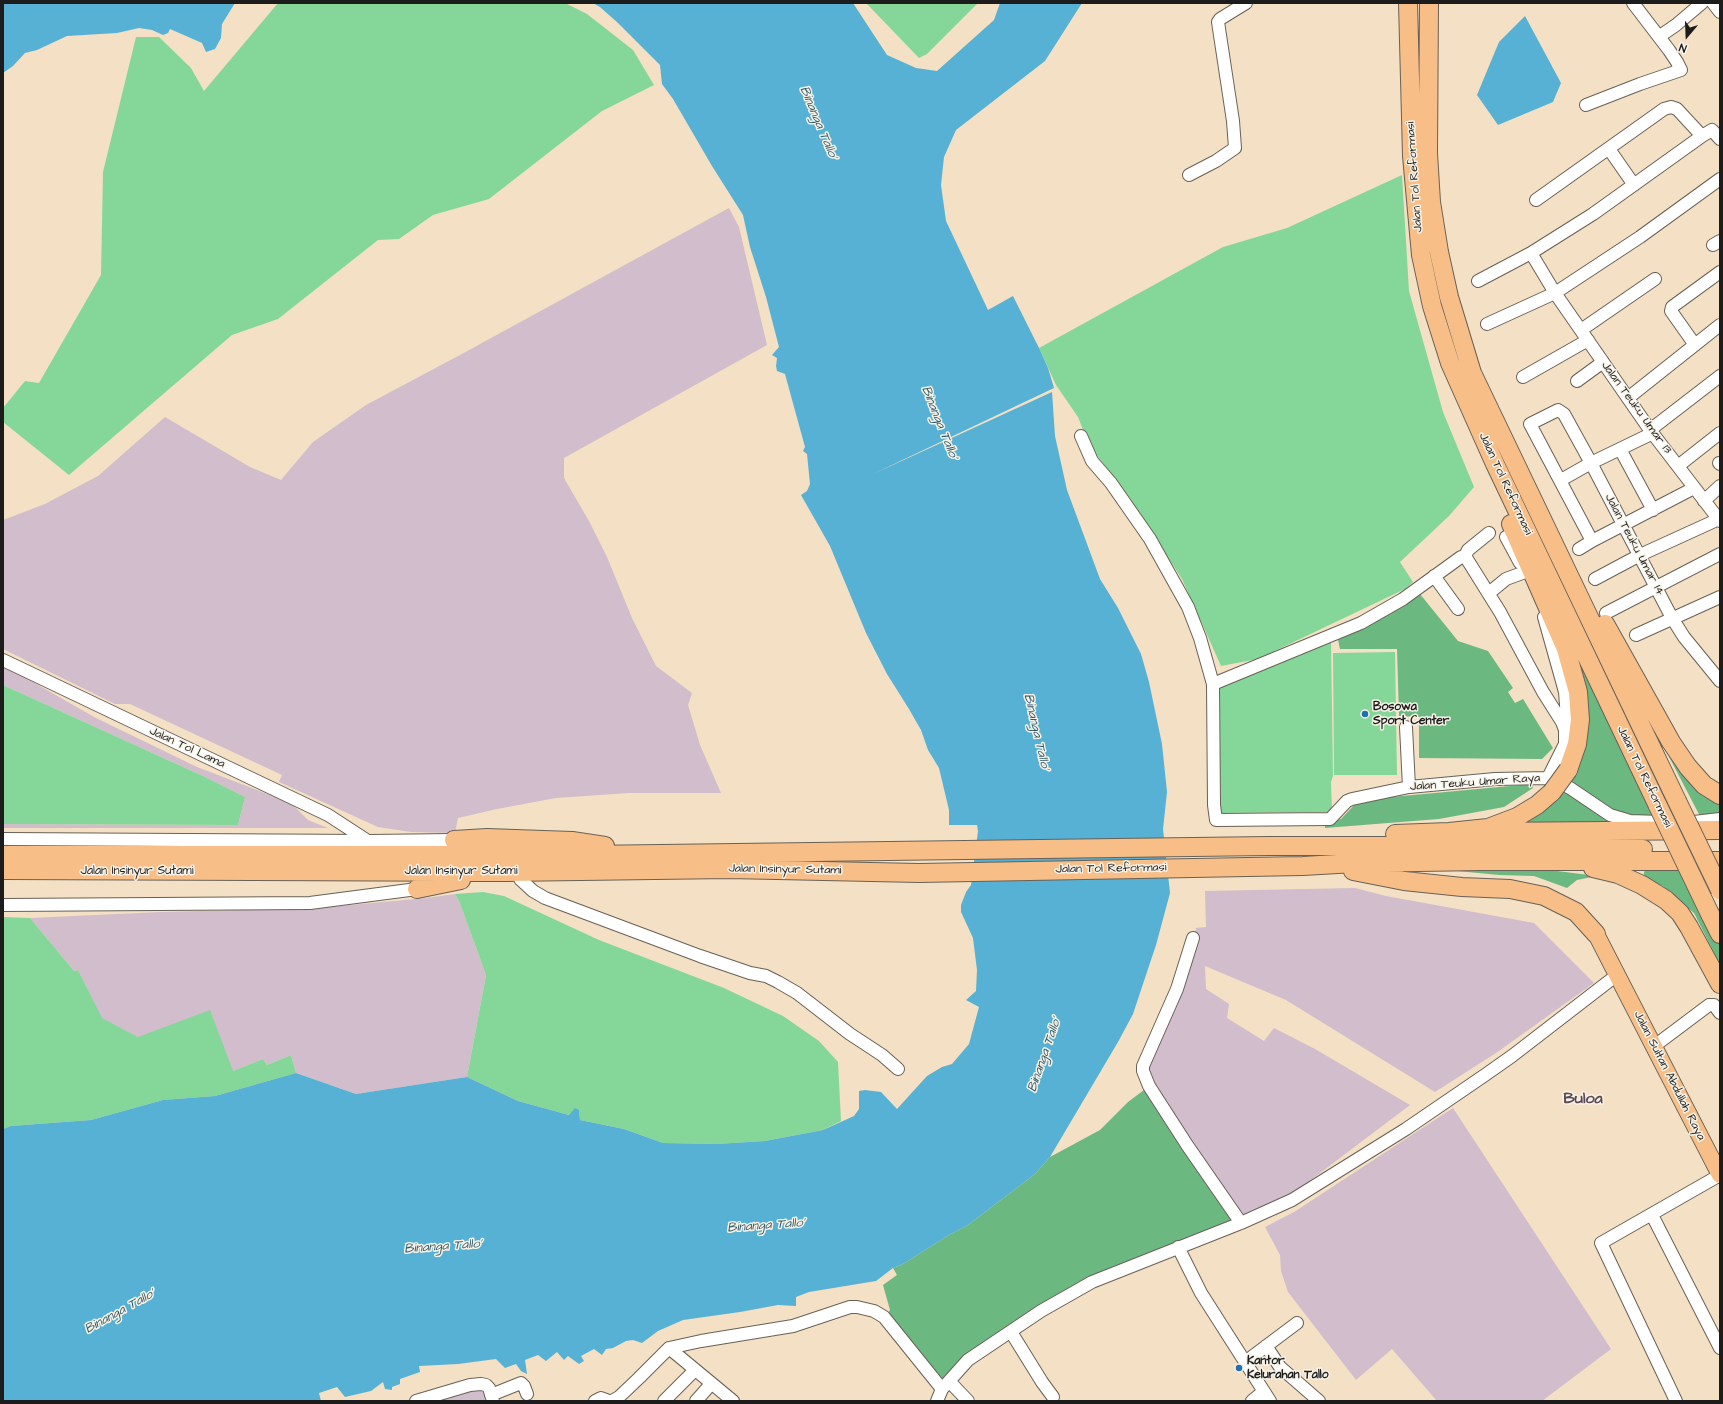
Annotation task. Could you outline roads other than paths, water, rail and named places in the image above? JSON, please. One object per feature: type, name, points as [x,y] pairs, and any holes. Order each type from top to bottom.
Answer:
[{"type":"highway","name":"Jalan Tol Reformasi","points":[[1408,3],[1412,156],[1421,255],[1432,306],[1450,363],[1495,464],[1720,934]]},
{"type":"highway","name":"Jalan Tol Reformasi","points":[[1429,3],[1428,153],[1431,202],[1439,252],[1449,297],[1472,373],[1720,890]]},
{"type":"highway","points":[[1269,846],[1309,840],[1449,832],[1488,828],[1517,817],[1537,805],[1550,785],[1568,770],[1576,744],[1580,720],[1578,692],[1566,650],[1472,436],[1450,363]]},
{"type":"highway","points":[[1472,373],[1628,667],[1671,742],[1688,767],[1704,785],[1720,795]]},
{"type":"highway","points":[[1682,831],[1720,826]]},
{"type":"highway","points":[[1449,832],[1720,830]]},
{"type":"highway","points":[[454,840],[488,838],[572,841],[660,854]]},
{"type":"highway","name":"Jalan Tol Reformasi","points":[[916,850],[1269,846]]},
{"type":"highway","points":[[1269,846],[1720,849]]},
{"type":"highway","name":"Jalan Insinyur Sutami","points":[[3,855],[660,854],[916,850]]},
{"type":"highway","points":[[1303,866],[1355,863],[1720,861]]},
{"type":"highway","points":[[1569,862],[1618,874],[1642,885],[1666,900],[1680,913],[1720,984]]},
{"type":"highway","name":"Jalan Tol Reformasi","points":[[919,873],[1303,866]]},
{"type":"highway","points":[[1303,866],[1354,871],[1404,881],[1462,887],[1510,889],[1544,896],[1576,912],[1596,934]]},
{"type":"highway","name":"Jalan Insinyur Sutami","points":[[3,870],[513,872],[729,869],[919,873]]},
{"type":"highway","points":[[416,889],[513,872]]},
{"type":"main road","name":"Jalan Sultan Abdullah Raya","points":[[1596,934],[1720,1175]]},
{"type":"street","points":[[1189,175],[1216,161],[1235,148],[1234,127],[1218,22],[1220,19],[1246,3]]},
{"type":"street","points":[[1586,105],[1640,84],[1680,71],[1676,59],[1660,36],[1633,3]]},
{"type":"street","points":[[1660,36],[1676,25],[1702,3]]},
{"type":"street","points":[[1713,3],[1720,12]]},
{"type":"street","points":[[1478,281],[1522,260],[1711,135],[1682,112],[1670,107],[1664,109],[1536,200]]},
{"type":"street","points":[[1609,149],[1634,185]]},
{"type":"street","points":[[1487,324],[1555,293],[1640,237],[1720,178]]},
{"type":"street","name":"Jalan Teuku Umar 13","points":[[1531,253],[1555,293],[1628,398],[1719,520]]},
{"type":"street","points":[[1695,345],[1671,311],[1672,307],[1720,272]]},
{"type":"street","points":[[1523,377],[1584,335],[1655,279]]},
{"type":"street","points":[[1628,398],[1720,325]]},
{"type":"street","points":[[1577,381],[1603,362]]},
{"type":"street","points":[[1592,541],[1561,480],[1652,431],[1720,376]]},
{"type":"street","name":"Jalan Teuku Umar 14","points":[[1561,480],[1530,424],[1557,410],[1561,411],[1591,463],[1672,618],[1684,637],[1720,681]]},
{"type":"street","points":[[1678,466],[1720,433]]},
{"type":"street","name":"Jalan Teuku Umar Raya","points":[[1081,436],[1092,461],[1111,483],[1150,539],[1188,607],[1200,638],[1213,684],[1214,805],[1216,820],[1330,819],[1347,801],[1352,799],[1409,787],[1495,779],[1570,788],[1610,816],[1630,821],[1693,822],[1720,819]]},
{"type":"street","points":[[1620,449],[1653,510]]},
{"type":"street","points":[[1704,501],[1720,486]]},
{"type":"street","points":[[1579,549],[1694,488]]},
{"type":"street","points":[[1595,579],[1640,555],[1719,520]]},
{"type":"street","points":[[1213,684],[1360,623],[1403,599],[1461,557],[1465,556],[1468,550],[1489,533]]},
{"type":"street","points":[[1506,537],[1525,572],[1543,613],[1562,680],[1567,707],[1565,744],[1550,785]]},
{"type":"street","points":[[1606,613],[1720,554]]},
{"type":"street","points":[[1465,556],[1489,593],[1565,730]]},
{"type":"street","points":[[1489,593],[1506,579],[1525,572]]},
{"type":"street","points":[[1434,576],[1458,609]]},
{"type":"street","points":[[1636,635],[1720,598]]},
{"type":"street","name":"Jalan Tol Lama","points":[[3,660],[328,815],[368,841]]},
{"type":"street","points":[[1406,727],[1409,787]]},
{"type":"street","points":[[3,839],[454,840]]},
{"type":"street","points":[[513,872],[523,883],[545,898],[700,956],[750,973],[766,976],[778,982],[798,993],[856,1038],[882,1055],[898,1069]]},
{"type":"street","points":[[3,904],[310,904],[416,889]]},
{"type":"street","points":[[1193,938],[1177,989],[1143,1066],[1149,1086],[1187,1145],[1241,1223]]},
{"type":"street","points":[[937,1401],[946,1385],[968,1360],[1041,1311],[1092,1282],[1241,1223],[1292,1200],[1406,1129],[1512,1056],[1618,976]]},
{"type":"street","points":[[1653,1047],[1709,1005],[1714,1005],[1720,1013]]},
{"type":"street","points":[[1676,1401],[1601,1244],[1603,1241],[1652,1215],[1720,1175]]},
{"type":"street","points":[[1652,1215],[1720,1348]]},
{"type":"street","points":[[1178,1247],[1201,1293],[1266,1396],[1252,1401]]},
{"type":"street","points":[[595,1401],[601,1398],[610,1401],[619,1397],[669,1348],[701,1341],[793,1326],[850,1307],[857,1307],[874,1311],[884,1317],[946,1385],[968,1401]]},
{"type":"street","points":[[1245,1362],[1297,1323]]},
{"type":"street","points":[[1011,1332],[1053,1397]]},
{"type":"street","points":[[1266,1346],[1280,1367],[1319,1401]]},
{"type":"street","points":[[669,1348],[731,1400]]},
{"type":"street","points":[[664,1401],[695,1370]]},
{"type":"street","points":[[416,1401],[475,1384],[486,1385],[489,1388],[492,1398],[521,1383],[524,1386],[526,1394]]},
{"type":"street","points":[[696,1401],[711,1384]]},
{"type":"water","points":[[3,3],[235,3],[222,24],[221,38],[215,49],[206,52],[202,43],[170,29],[168,33],[163,35],[152,30],[139,28],[117,33],[67,36],[37,50],[25,53],[13,66],[3,73]]},
{"type":"water","name":"Binanga Tallo'","points":[[593,3],[853,3],[887,55],[916,68],[937,71],[994,20],[1000,3],[1082,3],[1045,61],[956,130],[944,157],[941,185],[946,221],[988,310],[1013,296],[1048,368],[1054,388],[871,475],[1052,392],[1055,436],[1067,490],[1100,579],[1118,608],[1141,654],[1149,682],[1162,744],[1167,792],[1163,829],[1170,893],[1156,945],[1133,1014],[1050,1157],[1035,1174],[968,1225],[949,1235],[903,1264],[893,1268],[876,1281],[809,1292],[796,1297],[796,1306],[778,1305],[683,1320],[658,1331],[642,1343],[633,1340],[626,1341],[613,1348],[606,1349],[602,1355],[594,1349],[581,1356],[584,1361],[579,1364],[568,1356],[564,1360],[557,1352],[546,1361],[538,1355],[525,1360],[527,1374],[521,1371],[516,1364],[505,1368],[496,1359],[458,1364],[419,1366],[420,1372],[400,1379],[400,1384],[392,1387],[392,1390],[385,1389],[383,1382],[371,1391],[345,1397],[337,1387],[319,1393],[321,1401],[3,1401],[3,1129],[11,1126],[91,1120],[163,1100],[215,1096],[296,1073],[356,1094],[467,1077],[518,1101],[569,1115],[575,1108],[579,1110],[580,1120],[624,1129],[663,1143],[716,1144],[765,1141],[823,1130],[854,1116],[859,1109],[859,1091],[865,1090],[881,1092],[897,1109],[927,1076],[942,1067],[952,1064],[969,1044],[979,1007],[966,1000],[976,991],[977,970],[973,938],[961,912],[961,905],[966,892],[971,885],[978,831],[977,825],[949,825],[949,810],[939,768],[928,750],[921,730],[887,674],[866,633],[830,546],[801,495],[807,491],[810,484],[807,454],[803,451],[805,447],[785,374],[777,371],[777,358],[772,355],[779,347],[766,297],[750,247],[743,215],[712,166],[673,99],[662,84],[660,65],[618,23],[600,7]]},
{"type":"water","points":[[1525,16],[1561,83],[1553,102],[1498,125],[1477,95],[1499,42]]},
{"type":"place","name":"Bosowa Sport Center","points":[[1365,714]]},
{"type":"place","name":"Kantor Kelurahan Tallo","points":[[1239,1368]]},
{"type":"district","name":"Buloa","points":[[1583,1100]]}]
